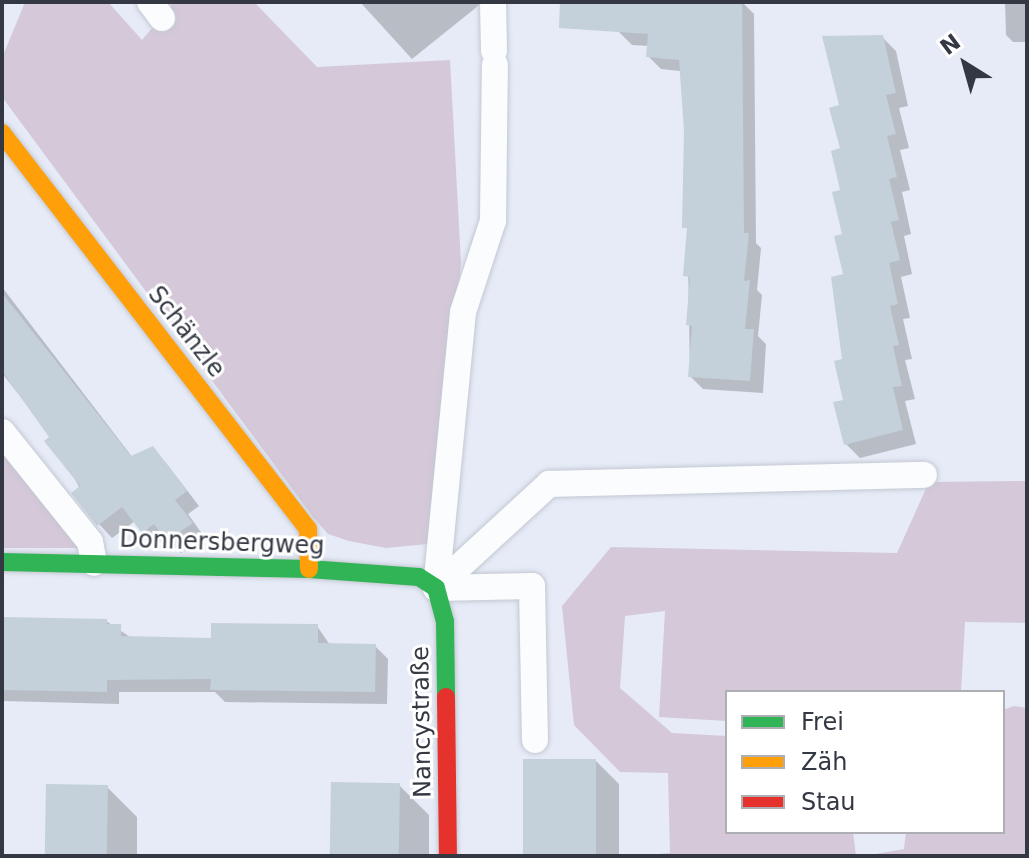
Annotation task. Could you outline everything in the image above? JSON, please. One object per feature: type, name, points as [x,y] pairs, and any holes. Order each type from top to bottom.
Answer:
[{"type":"street","name":"Schänzle","points":[[2,133],[308,529],[309,569]]},
{"type":"street","name":"Donnersbergweg","points":[[2,562],[401,572],[436,588]]},
{"type":"street","name":"Nancystraße","points":[[436,588],[445,621],[448,856]]},
{"type":"lane","points":[[436,588],[463,312],[493,221],[493,2]]},
{"type":"lane","points":[[2,432],[90,542],[94,563]]},
{"type":"lane","points":[[436,588],[549,484],[924,475]]},
{"type":"lane","points":[[436,588],[532,586],[535,740]]},
{"type":"shaded area","points":[[25,2],[108,2],[142,40],[174,2],[254,2],[317,67],[450,60],[461,263],[438,543],[386,548],[349,541],[328,534],[313,517],[2,97],[2,58]]},
{"type":"shaded area","points":[[2,445],[81,548],[2,548]]},
{"type":"shaded area","points":[[1027,481],[1027,623],[965,622],[961,690],[725,690],[725,721],[659,717],[665,611],[625,616],[620,688],[672,733],[725,736],[725,834],[853,834],[856,856],[639,856],[670,853],[668,773],[620,772],[574,725],[562,606],[611,547],[897,553],[929,482]]},
{"type":"shaded area","points":[[1014,706],[1027,708],[1027,856],[864,856],[904,849],[906,834],[1005,834],[1005,709]]},
{"type":"building","points":[[560,2],[742,2],[744,233],[749,233],[744,281],[750,280],[745,329],[754,329],[750,381],[688,377],[692,326],[686,325],[690,277],[683,276],[687,228],[682,228],[684,131],[679,60],[646,57],[648,34],[559,28]]},
{"type":"building","points":[[883,35],[896,93],[886,95],[896,134],[887,136],[897,177],[889,179],[899,220],[891,222],[900,260],[889,263],[898,304],[890,306],[899,345],[893,346],[902,386],[893,387],[903,430],[844,445],[833,402],[843,400],[834,361],[842,359],[831,277],[843,274],[834,236],[842,234],[832,192],[840,190],[831,151],[840,148],[829,108],[839,105],[822,36]]},
{"type":"building","points":[[2,293],[131,456],[153,446],[187,491],[175,500],[193,523],[166,541],[154,524],[142,533],[122,507],[97,526],[71,493],[80,486],[44,441],[49,437],[2,371]]},
{"type":"building","points":[[2,617],[107,619],[107,624],[121,624],[121,636],[211,638],[211,623],[318,624],[318,643],[376,644],[375,692],[210,690],[211,679],[107,680],[107,692],[2,690]]},
{"type":"building","points":[[523,759],[596,759],[596,856],[523,856]]},
{"type":"building","points":[[331,782],[400,783],[399,856],[330,856]]},
{"type":"building","points":[[46,784],[108,785],[107,856],[45,856]]},
{"type":"traffic: fast","points":[[2,562],[309,569],[419,577],[436,588],[445,621],[446,697]]},
{"type":"traffic: slow","points":[[2,133],[308,529],[309,569]]},
{"type":"traffic: jam","points":[[446,697],[448,856]]}]
